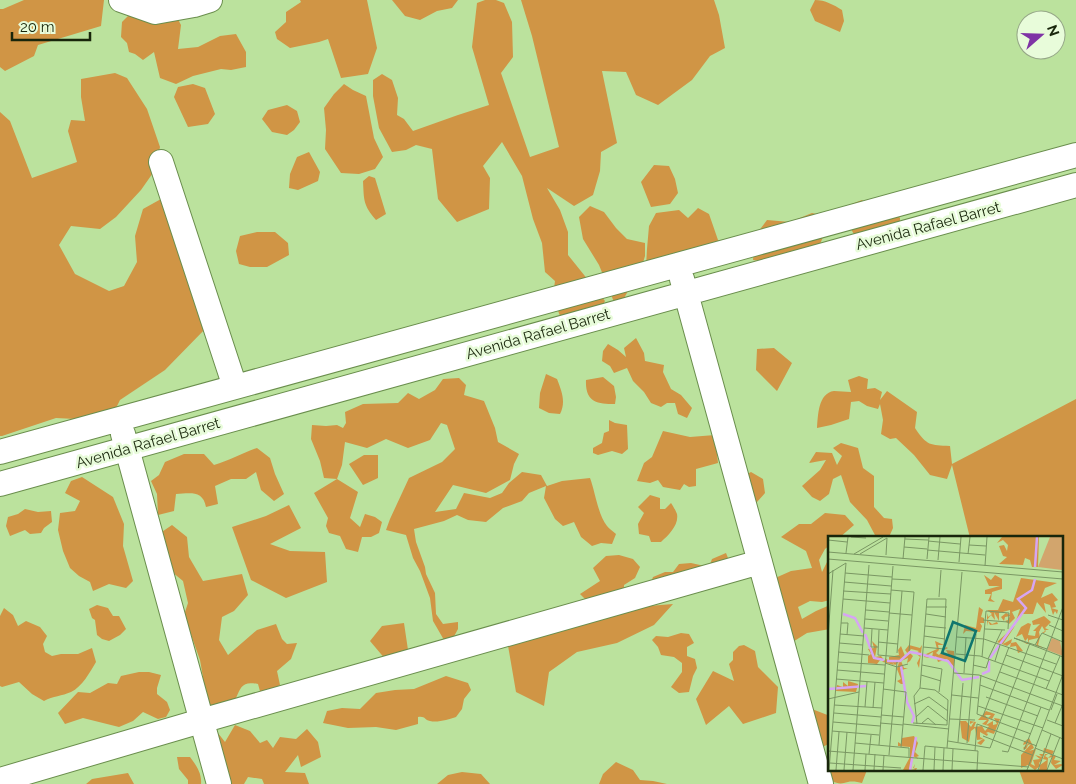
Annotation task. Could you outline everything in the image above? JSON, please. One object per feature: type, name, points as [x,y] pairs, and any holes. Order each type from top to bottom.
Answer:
[{"type":"street","points":[[121,0],[155,12],[210,0]]},
{"type":"street","name":"Avenida Rafael Barret","points":[[0,452],[1076,155]]},
{"type":"street","points":[[161,162],[235,387]]},
{"type":"street","name":"Avenida Rafael Barret","points":[[0,484],[1076,185]]},
{"type":"street","points":[[678,265],[821,784]]},
{"type":"street","points":[[120,418],[219,784]]},
{"type":"street","points":[[0,780],[760,562]]},
{"type":"shaded area","points":[[24,0],[104,0],[101,26],[38,45],[34,56],[5,71],[0,67],[0,9]]},
{"type":"shaded area","points":[[300,0],[367,0],[377,48],[368,74],[341,78],[328,39],[290,48],[277,39],[275,32],[286,22],[286,12],[301,2]]},
{"type":"shaded area","points":[[392,0],[458,0],[452,8],[437,11],[420,20],[405,16]]},
{"type":"shaded area","points":[[485,0],[496,0],[504,3],[512,22],[513,57],[501,73],[530,157],[559,147],[532,36],[521,0],[714,0],[719,15],[725,48],[710,56],[692,80],[658,105],[636,95],[626,72],[602,71],[617,143],[601,152],[600,171],[593,195],[574,206],[547,188],[560,210],[568,232],[568,255],[605,301],[595,319],[564,325],[557,309],[555,281],[545,272],[542,243],[533,219],[522,176],[502,142],[483,166],[490,178],[489,209],[457,222],[438,199],[432,149],[416,145],[406,150],[392,152],[379,128],[373,96],[373,80],[382,74],[392,80],[398,98],[397,115],[404,119],[413,131],[489,105],[472,47],[477,3]]},
{"type":"shaded area","points":[[815,0],[826,2],[842,10],[844,21],[840,32],[815,21],[810,10]]},
{"type":"shaded area","points":[[172,8],[181,25],[178,49],[198,47],[220,36],[236,34],[246,52],[246,67],[231,70],[221,69],[193,76],[176,84],[160,78],[154,52],[143,60],[129,52],[127,43],[121,37],[122,22],[130,14]]},
{"type":"shaded area","points":[[115,73],[127,78],[147,109],[160,147],[155,170],[141,190],[116,217],[100,229],[71,226],[59,245],[75,274],[109,291],[124,286],[137,262],[135,236],[143,209],[161,199],[175,201],[189,209],[197,231],[206,277],[208,326],[165,370],[120,400],[113,414],[95,420],[56,418],[0,436],[0,112],[10,121],[32,178],[77,162],[68,131],[71,120],[85,121],[81,97],[81,79]]},
{"type":"shaded area","points":[[193,84],[205,88],[215,114],[208,124],[188,127],[174,97],[178,87]]},
{"type":"shaded area","points":[[344,84],[366,96],[374,138],[383,157],[375,169],[359,174],[341,173],[325,149],[324,108]]},
{"type":"shaded area","points":[[287,105],[297,111],[300,122],[287,135],[272,132],[262,119],[268,110]]},
{"type":"shaded area","points":[[309,152],[320,172],[318,181],[298,190],[289,188],[290,174],[297,157]]},
{"type":"shaded area","points":[[654,165],[669,166],[675,179],[678,193],[670,204],[651,207],[641,182]]},
{"type":"shaded area","points":[[369,176],[375,178],[386,214],[376,220],[366,206],[364,198],[363,181]]},
{"type":"shaded area","points":[[862,200],[868,205],[890,206],[900,218],[900,228],[855,236],[848,224],[849,205]]},
{"type":"shaded area","points":[[590,206],[604,212],[627,239],[645,243],[645,256],[642,266],[623,300],[614,302],[599,265],[583,239],[579,217]]},
{"type":"shaded area","points":[[698,208],[709,214],[718,240],[729,244],[646,267],[649,226],[656,213],[679,210],[688,218]]},
{"type":"shaded area","points":[[812,213],[821,215],[825,232],[816,254],[759,261],[753,260],[755,236],[767,220],[790,222]]},
{"type":"shaded area","points":[[257,232],[275,232],[288,243],[289,255],[267,267],[250,267],[239,264],[236,251],[240,236]]},
{"type":"shaded area","points":[[636,338],[644,353],[645,361],[664,365],[663,372],[671,389],[681,395],[692,408],[687,418],[678,414],[675,403],[667,403],[661,407],[651,403],[644,392],[633,381],[627,368],[614,373],[610,366],[602,361],[603,351],[608,344],[626,357],[624,348]]},
{"type":"shaded area","points":[[774,348],[792,363],[777,391],[756,370],[757,349]]},
{"type":"shaded area","points":[[546,374],[557,379],[563,397],[560,414],[549,413],[539,408],[540,393]]},
{"type":"shaded area","points":[[859,376],[868,379],[867,389],[875,388],[882,392],[880,400],[887,391],[917,412],[915,428],[926,441],[950,446],[952,464],[1076,399],[1076,784],[1024,784],[1020,772],[1064,772],[1064,536],[970,536],[952,465],[947,479],[930,475],[914,455],[896,438],[890,439],[881,434],[883,420],[880,404],[878,409],[867,406],[859,401],[851,402],[849,419],[817,428],[822,400],[834,391],[851,392],[848,380]]},
{"type":"shaded area","points":[[603,377],[614,386],[615,404],[593,400],[588,393],[586,380]]},
{"type":"shaded area","points":[[459,378],[466,385],[464,395],[484,401],[495,428],[498,442],[519,454],[510,480],[486,493],[453,485],[435,512],[456,509],[464,493],[490,498],[502,493],[509,483],[522,472],[541,475],[547,486],[562,481],[590,478],[601,516],[608,527],[616,534],[612,544],[601,543],[592,546],[581,537],[574,522],[563,526],[555,519],[544,498],[546,486],[529,493],[522,501],[503,508],[486,522],[468,520],[457,515],[444,521],[414,529],[426,574],[435,593],[436,614],[443,624],[458,622],[458,629],[451,642],[444,640],[433,621],[430,598],[413,558],[406,535],[386,530],[409,478],[442,462],[455,449],[447,425],[441,423],[430,440],[408,448],[386,439],[367,448],[345,442],[342,465],[337,479],[324,478],[320,461],[311,439],[312,425],[337,425],[343,428],[346,423],[345,412],[363,404],[398,403],[408,393],[419,399],[435,390],[443,379]]},
{"type":"shaded area","points":[[609,420],[627,425],[628,449],[622,454],[612,451],[598,455],[593,453],[593,448],[602,443],[604,433],[609,431]]},
{"type":"shaded area","points":[[663,431],[690,437],[715,435],[718,463],[696,469],[696,486],[689,487],[684,484],[680,490],[663,487],[658,480],[650,483],[637,481],[644,463],[652,457]]},
{"type":"shaded area","points":[[841,443],[858,448],[863,468],[874,476],[874,507],[884,518],[892,519],[893,528],[889,536],[875,536],[867,520],[850,502],[841,475],[833,479],[829,494],[820,501],[812,497],[802,486],[820,470],[826,460],[809,463],[816,452],[832,453],[837,465],[842,456],[833,448]]},
{"type":"shaded area","points":[[257,448],[270,458],[284,494],[274,501],[261,490],[256,472],[246,479],[231,479],[215,486],[218,504],[206,507],[199,495],[191,493],[176,494],[174,511],[158,515],[157,494],[151,481],[159,475],[165,462],[184,454],[204,454],[214,465]]},
{"type":"shaded area","points":[[364,455],[378,455],[378,478],[363,485],[349,464]]},
{"type":"shaded area","points":[[751,472],[763,479],[765,493],[757,502],[746,504],[738,479]]},
{"type":"shaded area","points":[[82,477],[113,497],[124,524],[123,546],[133,581],[126,588],[109,584],[93,591],[90,582],[70,568],[63,551],[58,530],[60,513],[75,511],[80,501],[65,493],[71,481]]},
{"type":"shaded area","points":[[337,479],[358,492],[350,518],[360,527],[365,514],[375,517],[382,522],[379,533],[371,537],[362,537],[358,552],[346,549],[340,536],[329,533],[326,526],[328,518],[314,493]]},
{"type":"shaded area","points":[[650,495],[660,498],[660,509],[665,509],[671,503],[677,514],[675,526],[661,542],[651,542],[649,536],[639,534],[638,524],[644,513],[638,507]]},
{"type":"shaded area","points":[[289,505],[301,528],[270,544],[290,551],[325,552],[327,582],[286,598],[251,580],[232,527],[266,516]]},
{"type":"shaded area","points":[[25,509],[38,512],[51,511],[52,522],[41,533],[30,534],[25,530],[10,536],[6,526],[8,517],[18,514]]},
{"type":"shaded area","points":[[825,513],[845,515],[854,525],[841,536],[828,536],[828,547],[819,560],[822,572],[828,562],[828,600],[810,601],[798,607],[802,619],[828,606],[828,629],[807,633],[788,645],[764,583],[791,571],[812,568],[806,551],[781,537],[799,524],[811,524]]},
{"type":"shaded area","points":[[172,525],[187,537],[189,557],[203,581],[242,574],[248,595],[234,611],[222,617],[219,640],[228,655],[257,630],[276,624],[282,639],[287,644],[297,643],[291,659],[277,671],[280,685],[261,695],[258,684],[249,683],[243,685],[236,698],[217,706],[205,705],[200,660],[184,615],[188,603],[183,581],[166,567],[153,538]]},
{"type":"shaded area","points":[[726,553],[730,563],[648,590],[653,577],[665,572],[673,572],[679,564],[691,563],[709,567],[712,559]]},
{"type":"shaded area","points":[[619,555],[633,559],[640,567],[635,578],[624,585],[624,608],[673,604],[654,625],[617,643],[577,652],[549,672],[544,706],[516,692],[506,634],[588,602],[580,594],[600,581],[593,568],[606,556]]},
{"type":"shaded area","points":[[97,605],[108,608],[113,616],[119,616],[126,629],[109,641],[97,635],[95,620],[92,618],[89,609]]},
{"type":"shaded area","points":[[4,608],[13,615],[18,626],[26,621],[40,627],[47,636],[43,644],[45,652],[52,656],[78,654],[92,648],[96,662],[79,687],[71,692],[44,701],[32,694],[19,682],[0,686],[0,616]]},
{"type":"shaded area","points":[[404,623],[408,650],[386,660],[370,641],[382,626]]},
{"type":"shaded area","points":[[681,633],[689,634],[694,643],[687,647],[687,656],[695,659],[697,668],[689,692],[679,693],[671,687],[682,672],[682,663],[674,657],[661,655],[658,647],[652,640],[656,636],[668,637]]},
{"type":"shaded area","points":[[744,645],[755,651],[758,667],[778,687],[776,713],[743,724],[729,706],[706,725],[696,699],[713,671],[734,681],[729,664],[733,660],[733,652],[739,646]]},
{"type":"shaded area","points":[[139,672],[161,675],[157,694],[167,702],[170,710],[166,717],[158,719],[143,712],[133,721],[119,727],[83,718],[65,724],[58,713],[78,692],[90,693],[108,683],[117,684],[121,676]]},
{"type":"shaded area","points":[[446,676],[468,683],[471,690],[464,699],[462,709],[456,717],[436,722],[418,717],[418,724],[396,730],[376,727],[348,728],[323,723],[327,711],[342,708],[360,709],[376,693],[414,689]]},
{"type":"shaded area","points":[[812,709],[828,715],[828,744],[821,748]]},
{"type":"shaded area","points":[[235,725],[250,731],[260,743],[267,740],[273,748],[280,737],[296,739],[307,729],[318,742],[321,757],[301,767],[298,755],[285,772],[305,773],[309,784],[264,784],[262,779],[248,777],[244,784],[226,784],[214,728],[225,742]]},
{"type":"shaded area","points":[[828,756],[828,769],[825,757]]},
{"type":"shaded area","points":[[177,757],[190,757],[200,773],[201,784],[188,784],[188,780],[179,769]]},
{"type":"shaded area","points":[[616,762],[633,770],[640,780],[667,784],[599,784],[603,774]]},
{"type":"shaded area","points":[[462,772],[481,774],[490,784],[437,784],[448,775]]},
{"type":"shaded area","points":[[829,772],[866,772],[862,783],[831,781]]},
{"type":"shaded area","points":[[128,773],[134,784],[86,784],[92,779]]}]
